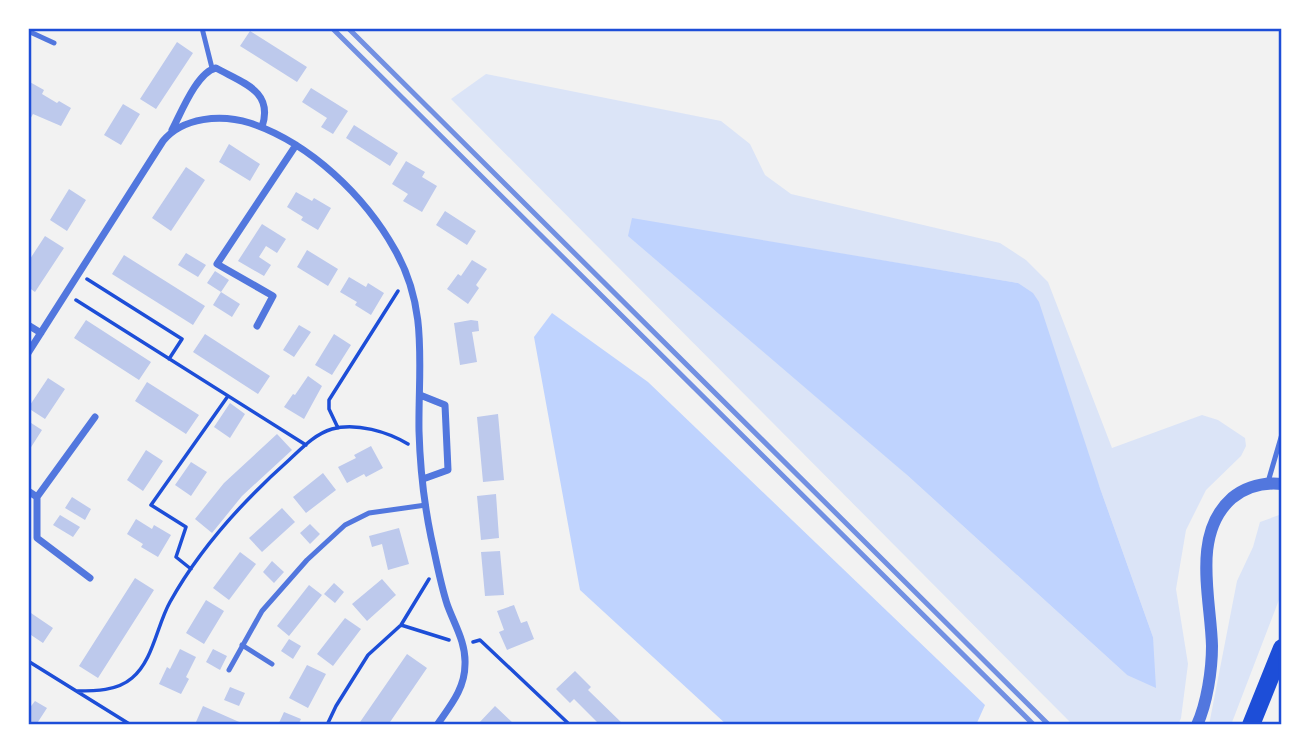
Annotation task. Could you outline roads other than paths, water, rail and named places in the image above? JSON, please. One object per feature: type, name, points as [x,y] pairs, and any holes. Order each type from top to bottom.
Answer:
[{"type":"highway","points":[[1251,725],[1282,648]]},
{"type":"street","points":[[28,353],[172,130],[208,69],[216,68],[258,91],[265,104],[266,116],[262,127]]},
{"type":"street","points":[[172,130],[201,120],[223,117],[262,127],[296,145],[348,189],[395,250],[407,277],[420,327],[421,455],[426,505],[437,565],[466,661],[462,687],[437,725]]},
{"type":"street","points":[[257,326],[273,296],[217,264],[296,145]]},
{"type":"street","points":[[28,325],[41,333]]},
{"type":"street","points":[[420,395],[445,405],[448,470],[423,479]]},
{"type":"street","points":[[90,578],[37,538],[37,497],[95,417]]},
{"type":"street","points":[[1197,725],[1212,649],[1207,572],[1209,536],[1218,514],[1234,496],[1268,482],[1282,484]]},
{"type":"street","points":[[28,492],[37,497]]},
{"type":"lane","points":[[202,28],[212,68]]},
{"type":"lane","points":[[28,31],[54,43]]},
{"type":"lane","points":[[1268,482],[1282,434]]},
{"type":"lane","points":[[229,670],[262,611],[281,588],[345,525],[369,513],[426,505]]},
{"type":"lane","points":[[242,645],[272,664]]},
{"type":"water","points":[[632,218],[1018,283],[1033,293],[1039,302],[1100,488],[1153,637],[1156,688],[1127,675],[907,475],[628,236]]},
{"type":"water","points":[[552,313],[648,382],[985,705],[976,725],[727,725],[580,590],[534,337]]},
{"type":"railway","points":[[332,28],[1034,725]]},
{"type":"railway","points":[[348,28],[1049,725]]}]
